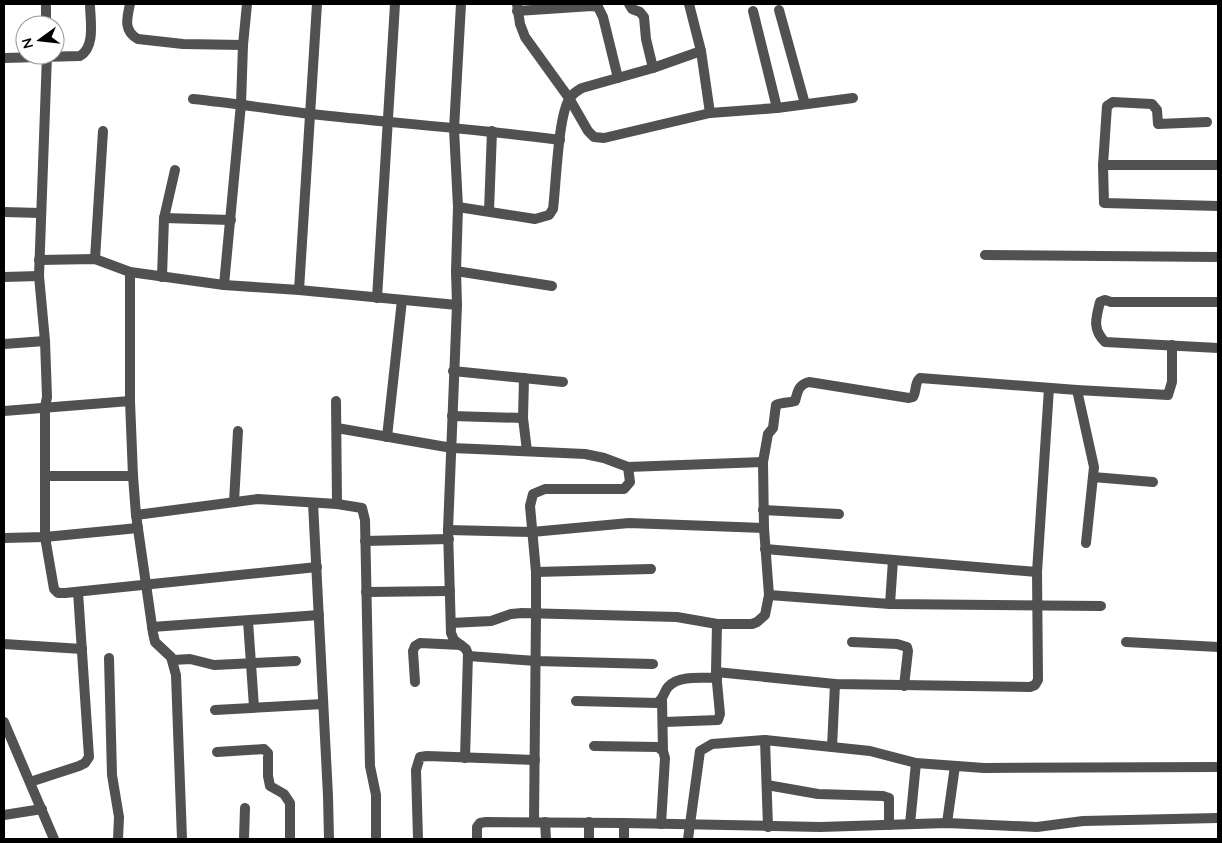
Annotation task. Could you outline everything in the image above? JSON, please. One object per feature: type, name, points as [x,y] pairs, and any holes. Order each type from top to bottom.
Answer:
[{"type":"street","points":[[65,56],[80,56],[85,53],[89,46],[90,4]]},
{"type":"street","points":[[130,4],[127,20],[128,29],[131,35],[138,39],[183,44],[243,46]]},
{"type":"street","points":[[224,285],[241,104],[247,4]]},
{"type":"street","points":[[298,290],[317,4]]},
{"type":"street","points":[[377,298],[395,4]]},
{"type":"street","points":[[461,4],[454,129],[458,207],[457,305],[448,535],[451,633],[454,640],[466,649],[468,656],[465,758]]},
{"type":"street","points":[[629,4],[632,9],[640,12],[644,17],[646,40],[653,68]]},
{"type":"street","points":[[689,4],[701,51],[710,113]]},
{"type":"street","points":[[618,78],[603,17],[598,7],[517,8],[525,37],[569,98],[588,131],[594,137],[604,138],[710,113],[776,108],[853,98]]},
{"type":"street","points":[[779,10],[806,104]]},
{"type":"street","points":[[753,11],[776,108]]},
{"type":"street","points":[[458,207],[535,219],[549,215],[553,209],[560,140],[564,114],[569,98],[582,88],[653,68],[701,51]]},
{"type":"street","points":[[47,65],[39,276],[45,341],[47,397],[45,407],[45,537],[54,589],[58,593],[78,592],[317,567]]},
{"type":"street","points":[[193,100],[241,104],[309,114],[454,129],[492,131],[560,140]]},
{"type":"street","points":[[1207,122],[1158,124],[1157,110],[1152,104],[1110,103],[1106,110],[1103,165],[1104,203],[1218,206]]},
{"type":"street","points":[[95,259],[103,131]]},
{"type":"street","points":[[488,211],[492,131]]},
{"type":"street","points":[[1103,165],[1218,165]]},
{"type":"street","points":[[162,276],[164,218],[175,170]]},
{"type":"street","points":[[4,212],[40,213]]},
{"type":"street","points":[[164,218],[231,220]]},
{"type":"street","points":[[985,255],[1218,257]]},
{"type":"street","points":[[39,260],[95,259],[130,272],[224,285],[457,305]]},
{"type":"street","points":[[130,272],[130,401],[136,515],[155,642],[166,650],[173,660],[176,675],[182,839]]},
{"type":"street","points":[[456,272],[552,286]]},
{"type":"street","points":[[4,277],[39,276]]},
{"type":"street","points":[[387,437],[402,300]]},
{"type":"street","points":[[1218,302],[1111,302],[1105,300],[1100,302],[1095,323],[1099,336],[1105,342],[1218,348]]},
{"type":"street","points":[[4,344],[45,341]]},
{"type":"street","points":[[451,624],[491,621],[511,614],[677,617],[717,624],[752,624],[758,622],[765,615],[769,595],[763,510],[765,442],[773,428],[776,405],[795,401],[798,388],[802,384],[809,382],[909,398],[915,394],[916,382],[920,378],[1168,395],[1172,382],[1172,345]]},
{"type":"street","points":[[453,371],[563,382]]},
{"type":"street","points":[[524,378],[523,418],[527,451]]},
{"type":"street","points":[[661,824],[665,758],[662,700],[668,686],[675,681],[716,675],[835,684],[1030,687],[1035,685],[1038,680],[1037,572],[1049,388]]},
{"type":"street","points":[[1077,390],[1094,467],[1086,543]]},
{"type":"street","points":[[4,411],[130,401]]},
{"type":"street","points":[[336,401],[337,504]]},
{"type":"street","points":[[452,416],[523,418]]},
{"type":"street","points":[[337,428],[452,448],[585,454],[604,458],[628,467],[763,462]]},
{"type":"street","points":[[234,502],[238,431]]},
{"type":"street","points":[[534,822],[536,572],[530,506],[533,494],[545,488],[624,489],[630,482],[628,467]]},
{"type":"street","points":[[45,476],[133,476]]},
{"type":"street","points":[[1093,477],[1153,482]]},
{"type":"street","points":[[136,515],[258,499],[337,504],[362,508],[365,541],[370,766],[376,796],[376,839]]},
{"type":"street","points":[[313,503],[329,839]]},
{"type":"street","points":[[763,510],[839,514]]},
{"type":"street","points":[[365,541],[448,535],[532,532],[629,523],[764,528]]},
{"type":"street","points":[[4,538],[45,537],[138,528]]},
{"type":"street","points":[[765,549],[1037,572]]},
{"type":"street","points":[[890,604],[893,560]]},
{"type":"street","points":[[536,572],[651,569]]},
{"type":"street","points":[[366,592],[450,591]]},
{"type":"street","points":[[30,782],[79,766],[86,763],[89,757],[78,592]]},
{"type":"street","points":[[769,595],[890,604],[1101,606]]},
{"type":"street","points":[[152,627],[319,615]]},
{"type":"street","points":[[248,621],[254,708]]},
{"type":"street","points":[[664,722],[718,720],[720,714],[716,675],[717,624]]},
{"type":"street","points":[[852,642],[897,644],[907,647],[904,686]]},
{"type":"street","points":[[1126,642],[1218,647]]},
{"type":"street","points":[[4,644],[82,649]]},
{"type":"street","points":[[415,682],[413,651],[415,646],[420,644],[461,644]]},
{"type":"street","points":[[468,656],[536,661],[653,664]]},
{"type":"street","points":[[109,658],[112,775],[119,817],[118,839]]},
{"type":"street","points":[[173,660],[190,659],[214,665],[296,661]]},
{"type":"street","points":[[832,747],[835,684]]},
{"type":"street","points":[[576,701],[650,704],[662,700]]},
{"type":"street","points":[[214,710],[324,704]]},
{"type":"street","points":[[4,722],[54,839]]},
{"type":"street","points":[[765,740],[768,827]]},
{"type":"street","points":[[688,839],[700,751],[712,744],[765,740],[870,751],[916,763],[984,768],[1218,767]]},
{"type":"street","points":[[594,746],[658,747],[664,751]]},
{"type":"street","points":[[217,752],[264,749],[268,753],[270,786],[284,794],[290,803],[290,839]]},
{"type":"street","points":[[418,839],[416,770],[420,757],[535,760]]},
{"type":"street","points":[[910,824],[916,763]]},
{"type":"street","points":[[947,823],[955,766]]},
{"type":"street","points":[[767,785],[818,794],[883,796],[889,798],[889,825]]},
{"type":"street","points":[[244,839],[245,808]]},
{"type":"street","points":[[4,814],[42,809]]},
{"type":"street","points":[[478,839],[480,823],[589,822],[768,827],[947,823],[1038,827],[1083,821],[1218,818]]},
{"type":"street","points":[[545,822],[546,839]]},
{"type":"street","points":[[589,822],[589,839]]},
{"type":"street","points":[[624,823],[624,839]]},
{"type":"street","points":[[819,839],[820,827]]}]
